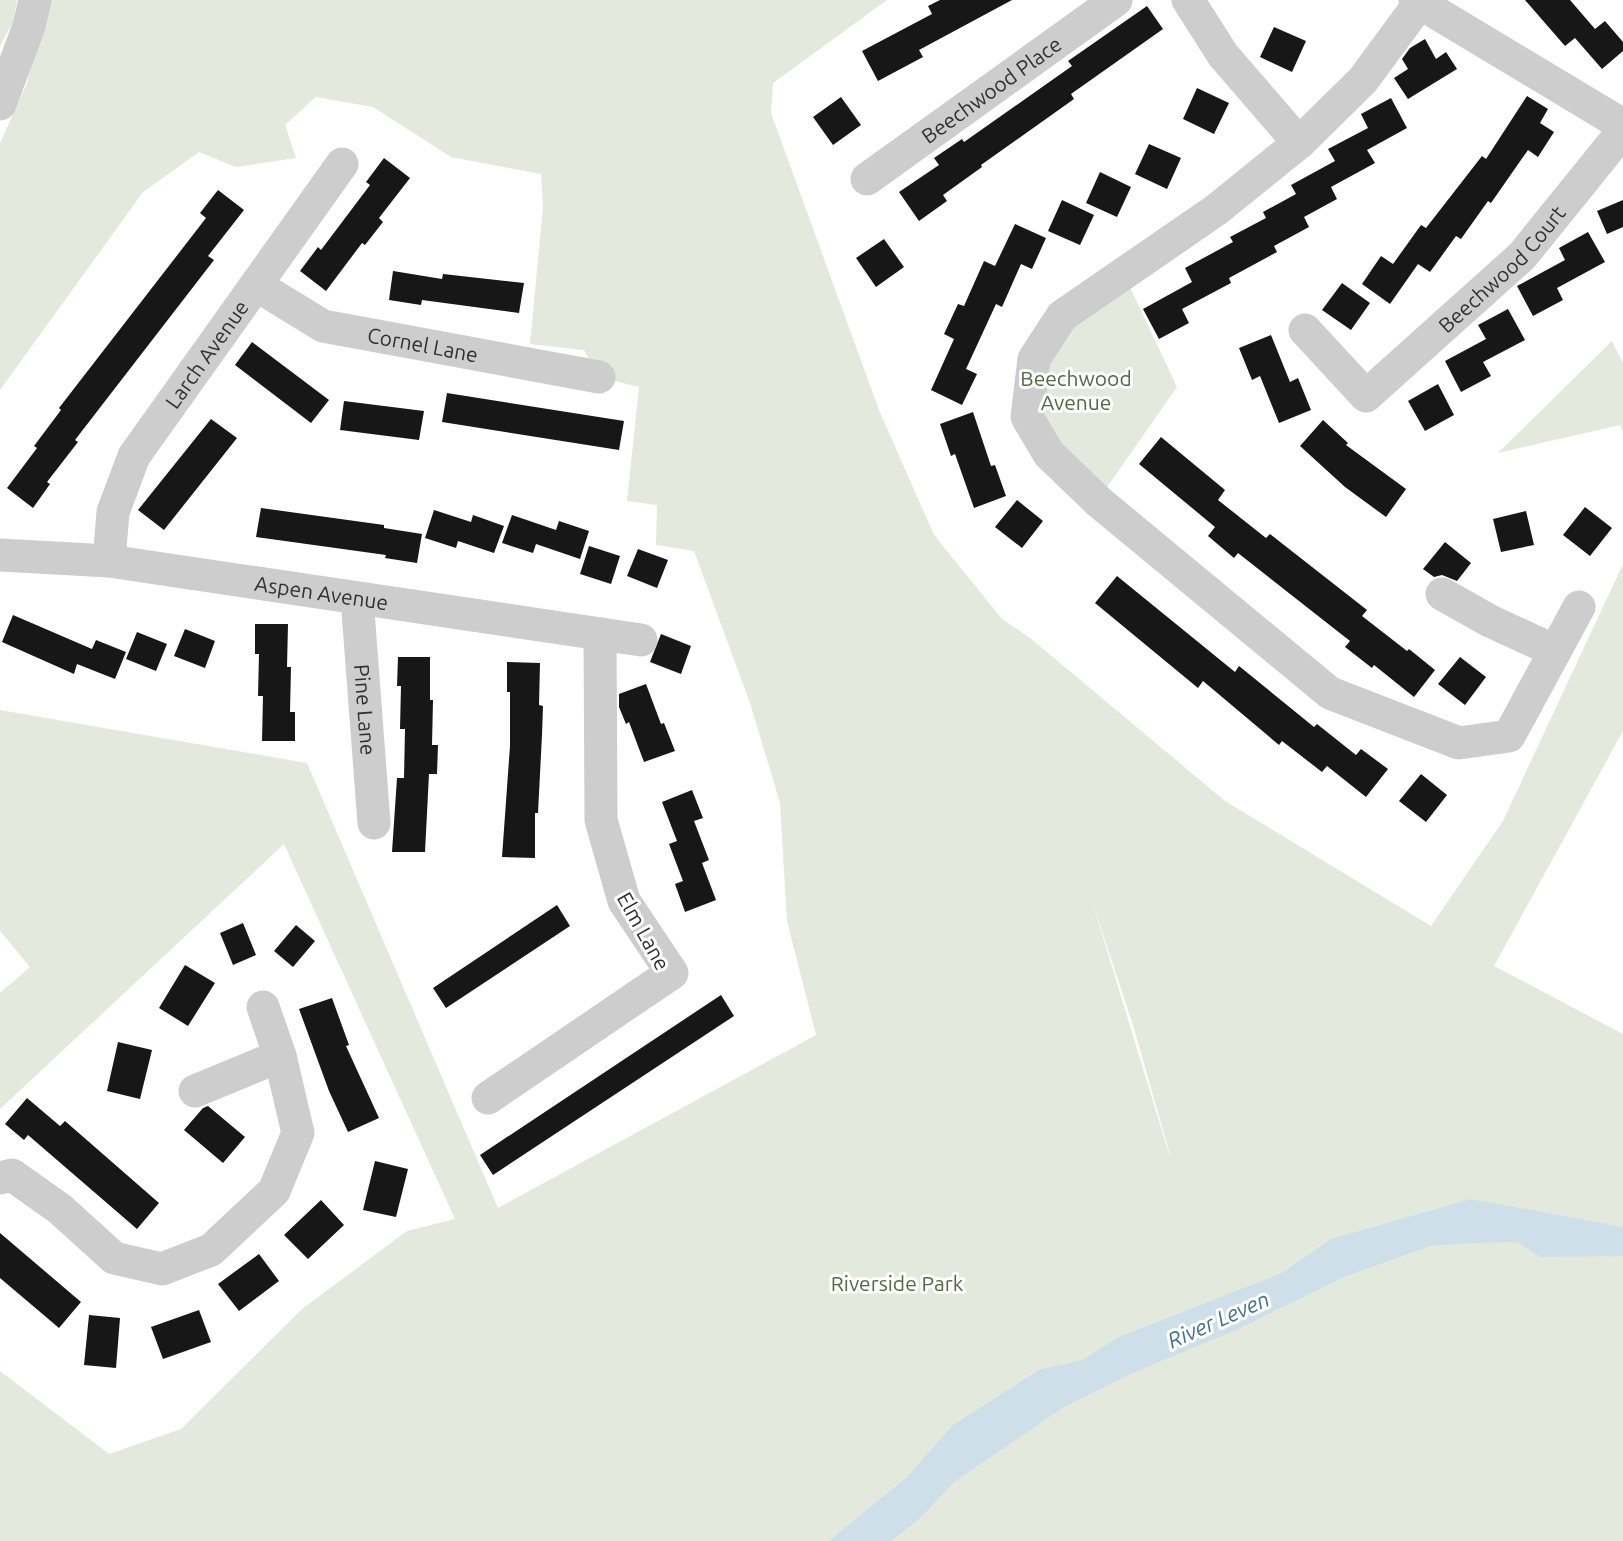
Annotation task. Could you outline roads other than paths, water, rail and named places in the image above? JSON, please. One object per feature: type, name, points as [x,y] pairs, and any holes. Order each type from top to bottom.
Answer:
[{"type":"street","points":[[0,105],[29,26],[35,0]]},
{"type":"street","name":"Beechwood Place","points":[[867,180],[1116,0]]},
{"type":"street","points":[[1188,0],[1223,56],[1299,143]]},
{"type":"street","points":[[1578,607],[1509,736],[1459,743],[1330,693],[1099,502],[1049,454],[1027,417],[1034,359],[1062,316],[1216,210],[1299,143],[1363,80],[1417,2],[1623,125]]},
{"type":"street","name":"Beechwood Court","points":[[1305,330],[1366,396],[1522,256],[1623,131]]},
{"type":"street","name":"Larch Avenue","points":[[109,561],[113,512],[134,456],[342,164]]},
{"type":"street","name":"Cornel Lane","points":[[256,285],[323,326],[599,376]]},
{"type":"street","name":"Aspen Avenue","points":[[0,555],[109,561],[641,640]]},
{"type":"street","points":[[1442,594],[1490,621],[1555,651]]},
{"type":"street","name":"Pine Lane","points":[[357,598],[374,823]]},
{"type":"street","name":"Elm Lane","points":[[488,1098],[672,974],[624,901],[601,820],[600,634]]},
{"type":"street","points":[[0,1178],[12,1175],[60,1209],[114,1258],[162,1269],[211,1250],[274,1191],[297,1133],[280,1056],[262,1007]]},
{"type":"street","points":[[195,1091],[280,1056]]},
{"type":"water","name":"River Leven","points":[[1471,1199],[1623,1227],[1623,1256],[1541,1257],[1517,1242],[1431,1246],[1346,1276],[1236,1330],[1137,1371],[1064,1407],[954,1482],[920,1518],[891,1541],[829,1541],[906,1478],[953,1425],[1039,1370],[1082,1360],[1119,1337],[1282,1273],[1331,1239]]},
{"type":"park label","name":"Beechwood Avenue","points":[[1076,390]]},
{"type":"park label","name":"Riverside Park","points":[[897,1283]]}]
